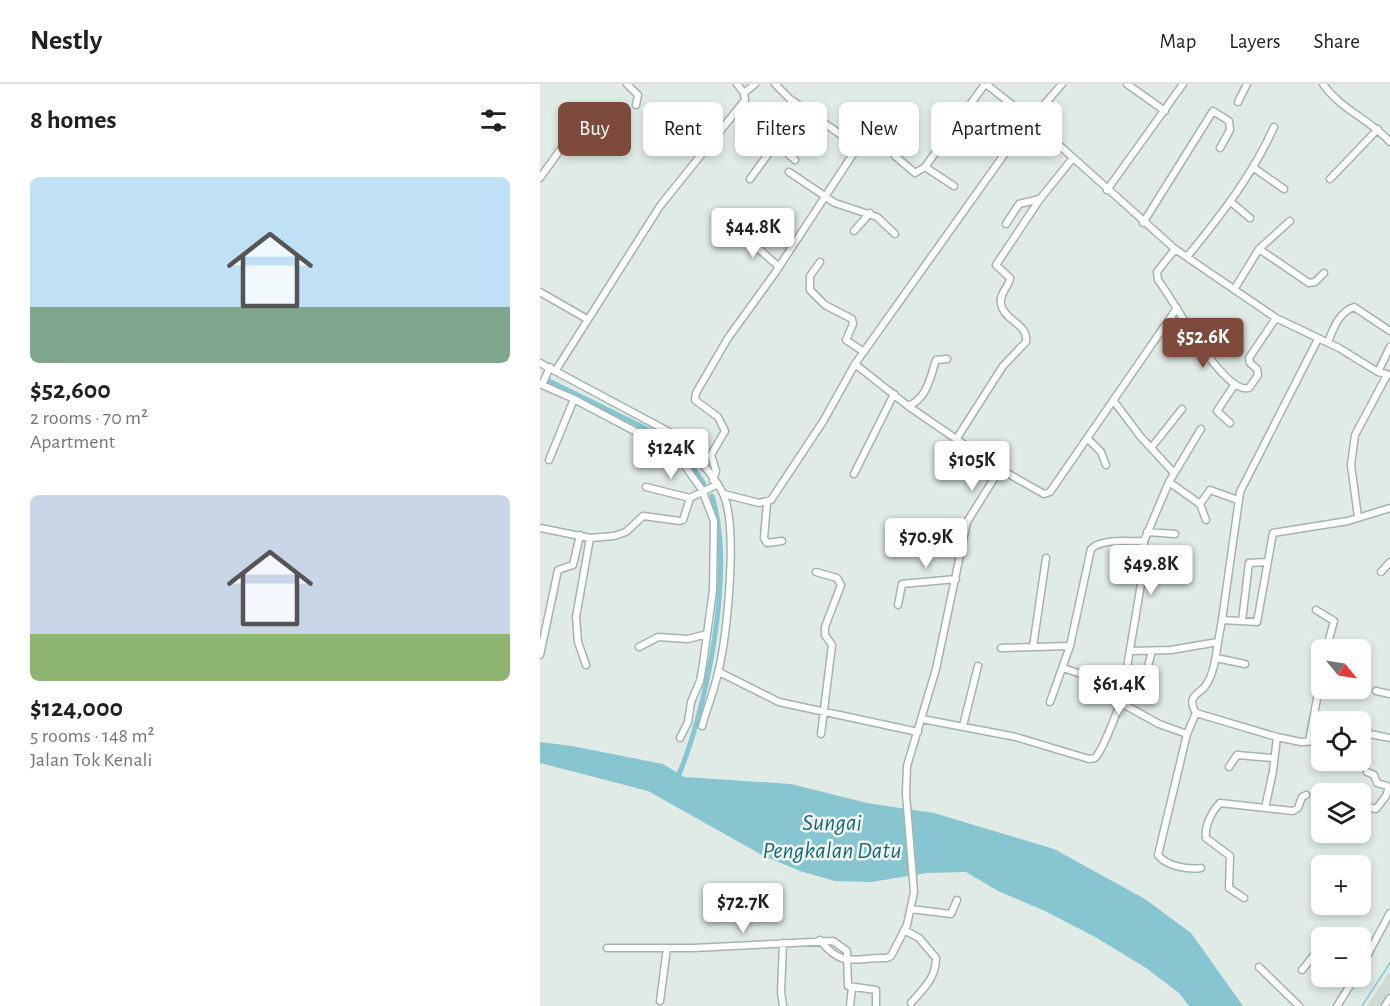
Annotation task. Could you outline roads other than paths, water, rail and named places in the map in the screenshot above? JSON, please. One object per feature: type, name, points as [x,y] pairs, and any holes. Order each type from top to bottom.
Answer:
[{"type":"street","points":[[627,84],[638,94],[636,105]]},
{"type":"street","points":[[737,84],[744,93],[744,102]]},
{"type":"street","points":[[744,93],[756,84]]},
{"type":"street","points":[[540,528],[590,538],[622,534],[643,516],[683,520],[690,498],[714,482],[716,471],[711,455],[725,431],[718,417],[694,398],[728,338],[779,267],[855,151],[854,146],[790,99],[775,84]]},
{"type":"street","points":[[972,102],[985,84],[1008,102]]},
{"type":"street","points":[[1046,102],[1062,84]]},
{"type":"street","points":[[1127,84],[1165,111]]},
{"type":"street","points":[[1107,190],[1183,84]]},
{"type":"street","points":[[1238,102],[1247,84]]},
{"type":"street","points":[[1323,84],[1341,105],[1378,129],[1390,142]]},
{"type":"street","points":[[1143,223],[1215,111],[1229,121],[1230,130],[1220,148]]},
{"type":"street","points":[[680,738],[700,681],[713,590],[714,521],[702,490],[676,453],[541,384],[587,320],[660,206],[735,114]]},
{"type":"street","points":[[1187,257],[1231,202],[1254,168],[1274,127]]},
{"type":"street","points":[[1330,180],[1378,129]]},
{"type":"street","points":[[1062,148],[1143,223],[1175,249],[1276,318],[1328,342],[1378,372],[1389,375],[1355,435],[1351,465],[1358,517]]},
{"type":"street","points":[[540,178],[558,153]]},
{"type":"street","points":[[750,179],[767,156]]},
{"type":"street","points":[[791,156],[795,160]]},
{"type":"street","points":[[895,156],[915,173],[925,167],[933,156]]},
{"type":"street","points":[[782,541],[771,544],[764,538],[767,503],[804,451],[855,364],[1005,156]]},
{"type":"street","points":[[957,438],[997,374],[1013,353],[1026,342],[1027,336],[1021,327],[1003,311],[1000,300],[1010,278],[996,265],[1040,199],[1073,158]]},
{"type":"street","points":[[925,167],[954,186]]},
{"type":"street","points":[[1254,168],[1284,189]]},
{"type":"street","points":[[789,172],[840,206],[870,213],[895,234]]},
{"type":"street","points":[[1006,224],[1018,204],[1030,199],[1040,199]]},
{"type":"street","points":[[1231,202],[1250,218]]},
{"type":"street","points":[[854,231],[870,213]]},
{"type":"street","points":[[1235,288],[1259,249],[1290,221]]},
{"type":"street","points":[[742,234],[779,267]]},
{"type":"street","points":[[1175,249],[1157,276],[1214,364],[1235,384],[1245,389],[1251,386],[1258,372],[1249,358],[1276,318]]},
{"type":"street","points":[[1259,249],[1309,283],[1315,282],[1324,273]]},
{"type":"street","points":[[820,262],[810,276],[810,290],[825,305],[852,320],[853,324],[846,340],[864,352]]},
{"type":"street","points":[[540,292],[587,320]]},
{"type":"street","points":[[855,364],[908,406],[1000,469],[1046,494],[1056,484],[1178,308]]},
{"type":"street","points":[[1328,342],[1340,318],[1345,312],[1354,308],[1390,331]]},
{"type":"street","points":[[1201,868],[1189,869],[1161,859],[1158,855],[1187,734],[1196,713],[1192,703],[1195,696],[1206,685],[1216,658],[1238,500],[1244,482],[1318,339]]},
{"type":"street","points":[[1378,372],[1390,347]]},
{"type":"street","points":[[908,406],[917,402],[924,394],[936,360],[947,359]]},
{"type":"street","points":[[540,363],[675,435],[693,451],[724,494],[730,523],[732,552],[719,672],[702,726]]},
{"type":"street","points":[[1230,423],[1217,411],[1235,384]]},
{"type":"street","points":[[854,474],[894,394]]},
{"type":"street","points":[[549,460],[573,399]]},
{"type":"street","points":[[1113,400],[1174,473]]},
{"type":"street","points":[[1151,448],[1182,409]]},
{"type":"street","points":[[922,719],[1016,737],[1089,759],[1095,758],[1101,751],[1106,734],[1121,704],[1143,572],[1144,541],[1169,482],[1201,429]]},
{"type":"street","points":[[1087,438],[1101,452],[1106,465]]},
{"type":"street","points":[[820,940],[831,955],[847,959],[889,957],[904,930],[911,909],[915,880],[906,794],[907,766],[936,669],[967,522],[1000,469]]},
{"type":"street","points":[[1169,482],[1200,504],[1206,520]]},
{"type":"street","points":[[646,487],[690,498]]},
{"type":"street","points":[[1200,504],[1212,489],[1238,500]]},
{"type":"street","points":[[724,494],[767,503]]},
{"type":"street","points":[[1222,620],[1259,620],[1273,533],[1358,517],[1390,508]]},
{"type":"street","points":[[1147,532],[1175,534]]},
{"type":"street","points":[[540,656],[558,570],[573,565],[580,535]]},
{"type":"street","points":[[586,666],[578,642],[576,617],[590,538]]},
{"type":"street","points":[[1050,702],[1070,646],[1091,549],[1094,546],[1111,543],[1144,541]]},
{"type":"street","points":[[1033,647],[1046,558]]},
{"type":"street","points":[[1242,621],[1249,563],[1267,562]]},
{"type":"street","points":[[1381,572],[1390,562]]},
{"type":"street","points":[[816,572],[837,579],[841,585],[825,627],[825,635],[832,645],[821,734]]},
{"type":"street","points":[[898,605],[902,584],[956,579]]},
{"type":"street","points":[[1316,610],[1334,621],[1329,639]]},
{"type":"street","points":[[639,647],[658,637],[688,639],[707,634]]},
{"type":"street","points":[[1131,651],[1152,651],[1218,642]]},
{"type":"street","points":[[1000,648],[1070,646]]},
{"type":"street","points":[[1143,685],[1152,651]]},
{"type":"street","points":[[1216,658],[1245,664]]},
{"type":"street","points":[[963,726],[978,666]]},
{"type":"street","points":[[1063,668],[1099,680]]},
{"type":"street","points":[[719,672],[766,698],[918,732]]},
{"type":"street","points":[[1376,691],[1390,694]]},
{"type":"street","points":[[1196,713],[1277,737],[1309,741],[1317,699]]},
{"type":"street","points":[[1121,704],[1159,724],[1187,734]]},
{"type":"street","points":[[1371,734],[1390,738]]},
{"type":"street","points":[[1265,808],[1277,737]]},
{"type":"street","points":[[1229,767],[1237,755],[1273,758]]},
{"type":"street","points":[[1367,772],[1374,775],[1377,783],[1390,787],[1377,809],[1371,808]]},
{"type":"street","points":[[1244,898],[1229,888],[1230,856],[1208,840],[1205,832],[1214,809],[1220,803],[1296,810],[1302,797],[1306,795]]},
{"type":"street","points":[[911,909],[951,914],[957,900]]},
{"type":"street","points":[[1371,949],[1390,912]]},
{"type":"street","points":[[904,930],[919,938],[936,958],[931,980],[911,1003]]},
{"type":"street","points":[[607,948],[668,948],[820,940],[842,945],[847,951],[847,982],[852,987],[876,990],[876,1006]]},
{"type":"street","points":[[783,943],[781,992],[783,1006]]},
{"type":"street","points":[[660,1001],[668,948]]},
{"type":"street","points":[[1302,970],[1311,959]]},
{"type":"street","points":[[1259,967],[1299,1006]]},
{"type":"street","points":[[850,1006],[852,987]]},
{"type":"street","points":[[1337,1006],[1349,987]]},
{"type":"street","points":[[1385,1006],[1390,998]]},
{"type":"water","name":"Sungai Pengkalan Datu","points":[[540,742],[663,764],[684,777],[791,784],[867,803],[934,813],[1054,849],[1145,899],[1191,933],[1243,1006],[1189,1006],[1179,993],[1146,968],[1097,938],[1045,911],[998,891],[966,872],[927,873],[871,882],[835,881],[800,871],[762,855],[648,791],[540,763]]},
{"type":"waterway","points":[[547,380],[663,437],[681,451],[704,484]]},
{"type":"waterway","points":[[677,779],[688,750],[707,678],[719,599],[718,526],[712,496]]},
{"type":"waterway","points":[[1362,1006],[1390,963]]}]
